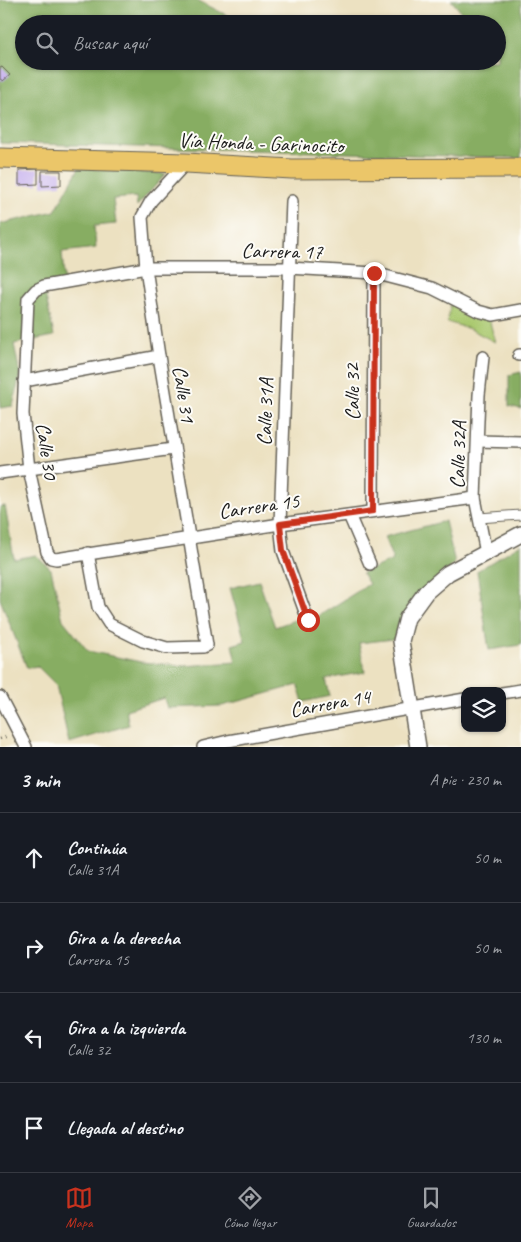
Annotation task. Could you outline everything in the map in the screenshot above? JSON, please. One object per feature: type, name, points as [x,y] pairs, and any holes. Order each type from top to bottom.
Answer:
[{"type":"highway","name":"Vía Honda - Garinocito","points":[[0,158],[292,169],[521,168]]},
{"type":"street","name":"Calle 31","points":[[88,553],[98,607],[109,624],[143,641],[167,648],[207,646],[173,449],[146,268],[142,217],[151,201],[186,164]]},
{"type":"street","name":"Calle 31A","points":[[292,201],[280,524],[283,550],[308,620]]},
{"type":"street","name":"Carrera 17","points":[[36,290],[44,286],[146,268],[289,268],[374,273],[432,288],[478,311],[493,315],[521,310]]},
{"type":"street","name":"Calle 32","points":[[373,511],[374,273]]},
{"type":"street","name":"Calle 30","points":[[36,290],[28,299],[23,414],[29,469],[47,552],[50,558]]},
{"type":"street","points":[[24,381],[159,356]]},
{"type":"street","name":"Calle 32A","points":[[483,357],[479,395],[475,498],[486,553]]},
{"type":"street","points":[[478,441],[521,442]]},
{"type":"street","points":[[0,473],[173,449]]},
{"type":"street","name":"Carrera 15","points":[[50,558],[56,560],[88,553],[280,524],[475,498]]},
{"type":"street","points":[[350,515],[370,564]]},
{"type":"street","points":[[479,518],[521,515]]},
{"type":"street","points":[[418,747],[401,640],[408,618],[426,592],[448,573],[521,534]]},
{"type":"street","points":[[506,692],[521,690]]},
{"type":"street","points":[[0,697],[26,747]]},
{"type":"street","name":"Carrera 14","points":[[202,747],[229,744],[461,700]]},
{"type":"green space","points":[[0,0],[197,0],[226,15],[15,15],[15,70],[372,71],[506,70],[506,15],[464,15],[451,0],[521,0],[521,158],[0,143]]},
{"type":"green space","points":[[79,168],[166,174],[137,206],[136,197],[113,199],[116,224],[94,226],[96,248],[62,252],[65,290],[45,293],[54,336],[14,344],[20,374],[13,406],[0,408],[0,224],[55,211]]},
{"type":"green space","points":[[451,303],[489,318],[495,342],[470,329],[447,322]]},
{"type":"green space","points":[[521,372],[521,409],[509,406],[509,375]]},
{"type":"green space","points":[[5,506],[14,559],[36,555],[51,569],[63,620],[88,651],[141,662],[184,666],[236,662],[232,645],[245,641],[230,588],[259,581],[275,627],[300,618],[303,626],[369,584],[362,573],[393,560],[384,537],[445,521],[455,563],[400,620],[394,639],[359,643],[365,672],[326,679],[330,696],[303,702],[298,685],[222,706],[167,708],[164,698],[126,710],[129,725],[69,743],[56,685],[37,666],[27,668],[0,599],[0,507]]},
{"type":"green space","points":[[521,544],[521,645],[489,650],[477,571]]},
{"type":"building","points":[[2,67],[10,75],[3,81],[0,79],[0,68]]},
{"type":"building","points":[[38,169],[38,184],[19,185],[19,170]]},
{"type":"building","points":[[42,171],[61,171],[61,185],[42,186]]},
{"type":"route","points":[[308,620],[283,550],[280,524],[373,511],[374,273]]}]
